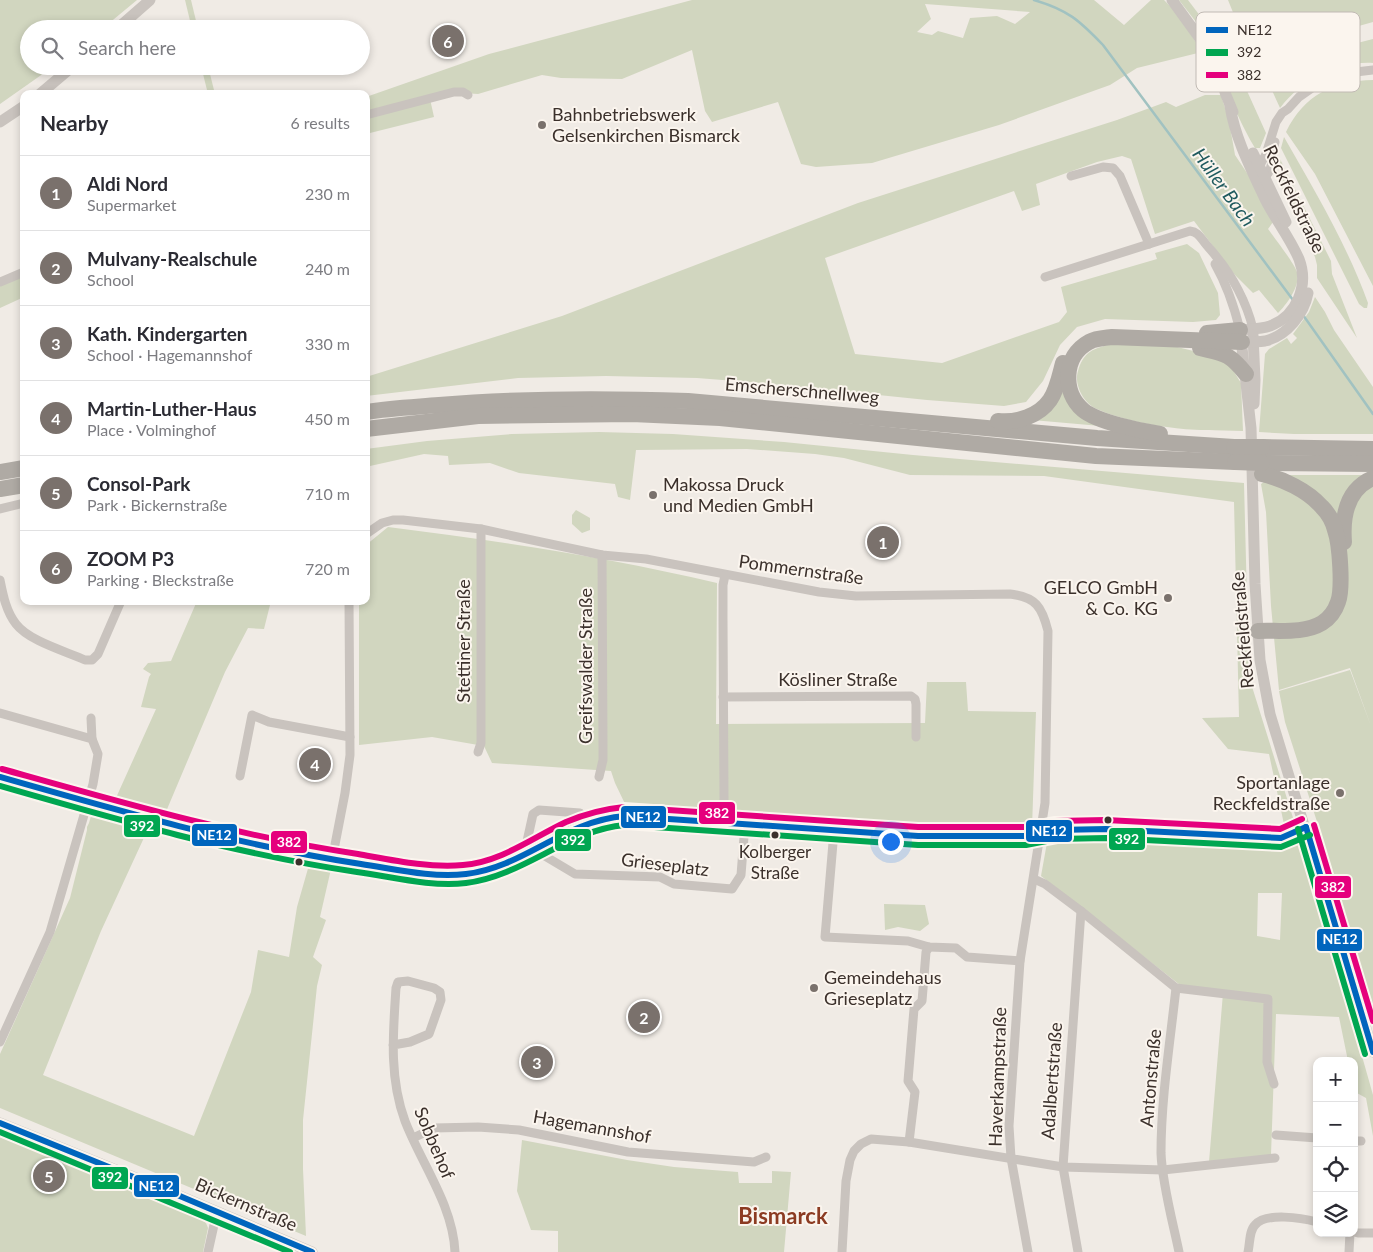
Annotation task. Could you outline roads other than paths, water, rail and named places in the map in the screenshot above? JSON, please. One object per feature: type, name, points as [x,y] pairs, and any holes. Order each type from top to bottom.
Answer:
[{"type":"highway","points":[[901,420],[922,415],[1004,422],[1017,421],[1030,416],[1050,400],[1064,361],[1078,342],[1088,336],[1099,333],[1213,333],[1247,336]]},
{"type":"highway","points":[[1247,336],[1172,339],[1100,338],[1088,342],[1073,357],[1068,380],[1070,391],[1075,401],[1084,411],[1103,420],[1151,432],[1209,440],[1235,460],[1373,464]]},
{"type":"highway","points":[[1172,339],[1219,352],[1232,358],[1246,374]]},
{"type":"highway","name":"Emscherschnellweg","points":[[370,412],[482,402],[572,398],[688,401],[1088,437],[1235,460]]},
{"type":"highway","name":"Emscherschnellweg","points":[[370,429],[478,416],[632,414],[720,418],[1096,456],[1235,460]]},
{"type":"highway","points":[[1235,460],[1262,461],[1373,449]]},
{"type":"highway","points":[[1258,637],[1320,624],[1327,620],[1339,601],[1341,589],[1338,543],[1336,531],[1330,518],[1322,506],[1311,497],[1274,477],[1262,461]]},
{"type":"highway","points":[[0,472],[20,469]]},
{"type":"highway","points":[[1258,637],[1309,635],[1330,624],[1338,616],[1343,608],[1346,588],[1343,534],[1346,506],[1350,497],[1358,488],[1373,478]]},
{"type":"highway","points":[[0,489],[20,486]]},
{"type":"street","points":[[127,20],[150,0]]},
{"type":"street","name":"Reckfeldstraße","points":[[1172,0],[1196,33]]},
{"type":"street","points":[[1360,71],[1373,70]]},
{"type":"street","points":[[45,90],[62,75]]},
{"type":"street","points":[[370,114],[454,92],[463,92],[468,95]]},
{"type":"street","name":"Reckfeldstraße","points":[[1226,92],[1232,120],[1244,151],[1304,256],[1309,277],[1304,293],[1303,308],[1290,319],[1286,330],[1274,338],[1247,336]]},
{"type":"street","points":[[1259,175],[1271,168],[1270,149],[1276,122],[1282,113],[1306,92]]},
{"type":"street","points":[[0,122],[20,109]]},
{"type":"street","points":[[1071,176],[1103,167],[1113,168],[1120,176],[1149,244]]},
{"type":"street","name":"Reckfeldstraße","points":[[1045,277],[1190,230],[1196,232],[1205,244],[1224,280],[1247,336],[1255,380],[1251,428],[1255,584],[1262,677],[1270,714],[1373,1052]]},
{"type":"street","points":[[0,282],[20,274]]},
{"type":"street","name":"Reckfeldstraße","points":[[1247,336],[1246,374],[1251,428]]},
{"type":"street","points":[[0,509],[20,504]]},
{"type":"street","name":"Pommernstraße","points":[[370,531],[382,523],[393,520],[481,529],[602,555],[646,560],[818,592],[856,596],[1010,594],[1031,599],[1039,606],[1045,618],[1048,631],[1045,803],[1041,832]]},
{"type":"street","name":"Stettiner Straße","points":[[478,752],[481,743],[481,529]]},
{"type":"street","name":"Greifswalder Straße","points":[[600,777],[603,760],[602,555]]},
{"type":"street","points":[[722,822],[724,798],[723,585],[725,575]]},
{"type":"street","points":[[0,580],[5,605],[19,628],[32,637],[85,660],[92,660],[98,654],[119,605]]},
{"type":"street","points":[[332,860],[348,774],[350,737],[349,605]]},
{"type":"street","name":"Kösliner Straße","points":[[723,697],[911,696],[915,699],[916,704],[916,737]]},
{"type":"street","points":[[0,714],[92,739]]},
{"type":"street","points":[[240,776],[252,714],[269,722],[350,737]]},
{"type":"street","points":[[0,1042],[50,932],[93,784],[98,754],[92,739],[91,718]]},
{"type":"street","points":[[0,777],[202,833],[332,860],[450,875],[478,872],[502,865],[585,824],[612,817],[625,816],[930,836],[1026,836],[1056,830],[1117,829],[1281,838],[1306,827]]},
{"type":"street","points":[[524,854],[533,814],[539,810],[580,814],[585,824]]},
{"type":"street","name":"Grieseplatz","points":[[533,850],[575,874],[660,877],[674,884],[732,888],[741,876],[745,824]]},
{"type":"street","points":[[834,831],[825,937],[908,941],[929,947],[956,948],[967,957],[1020,961]]},
{"type":"street","name":"Haverkampstraße","points":[[1028,1252],[1011,1158],[1008,1126],[1020,961],[1041,832]]},
{"type":"street","points":[[1034,879],[1045,884],[1081,911],[1176,988],[1268,999],[1267,1062],[1274,1084]]},
{"type":"street","name":"Adalbertstraße","points":[[1078,1252],[1063,1167],[1081,911]]},
{"type":"street","points":[[910,1142],[914,1092],[908,1081],[914,1009],[922,1001],[926,952],[929,947]]},
{"type":"street","name":"Sobbehof","points":[[393,1045],[410,1042],[429,1034],[441,1000],[440,992],[434,988],[408,982],[398,982],[396,988],[393,1045],[393,1063],[396,1094],[405,1121],[444,1205],[454,1236],[455,1252]]},
{"type":"street","name":"Antonstraße","points":[[1176,988],[1165,1089],[1161,1154],[1180,1252]]},
{"type":"street","name":"Bickernstraße","points":[[0,1123],[312,1252]]},
{"type":"street","name":"Hagemannshof","points":[[413,1138],[434,1128],[478,1127],[519,1130],[612,1150],[644,1154],[754,1162],[766,1158]]},
{"type":"street","points":[[1276,1135],[1313,1139]]},
{"type":"street","points":[[842,1252],[846,1181],[850,1160],[854,1151],[861,1144],[871,1139],[910,1142],[1063,1167],[1163,1170],[1275,1158]]},
{"type":"street","points":[[208,1252],[214,1225],[221,1214]]},
{"type":"street","points":[[1248,1252],[1251,1232],[1255,1225],[1261,1221],[1286,1216],[1313,1221]]},
{"type":"street","points":[[1358,1233],[1373,1232]]},
{"type":"street","points":[[1349,1252],[1350,1237]]},
{"type":"waterway","name":"Hüller Bach","points":[[1034,0],[1056,8],[1072,17],[1103,45],[1293,300]]},
{"type":"waterway","name":"Hüller Bach","points":[[1303,315],[1373,414]]},
{"type":"place","name":"ZOOM P3","points":[[448,41]]},
{"type":"place","name":"Bahnbetriebswerk Gelsenkirchen Bismarck","points":[[542,125]]},
{"type":"place","name":"Makossa Druck und Medien GmbH","points":[[653,495]]},
{"type":"place","name":"Aldi Nord","points":[[883,542]]},
{"type":"place","name":"GELCO GmbH & Co. KG","points":[[1168,598]]},
{"type":"place","name":"Martin-Luther-Haus","points":[[315,764]]},
{"type":"place","name":"Sportanlage Reckfeldstraße","points":[[1340,793]]},
{"type":"place","name":"Kolberger Straße","points":[[775,835]]},
{"type":"place","name":"Gemeindehaus Grieseplatz","points":[[814,988]]},
{"type":"place","name":"Mulvany-Realschule","points":[[644,1017]]},
{"type":"place","name":"Kath. Kindergarten","points":[[537,1062]]},
{"type":"place","name":"Consol-Park","points":[[49,1176]]},
{"type":"district","name":"Bismarck","points":[[783,1216]]}]
